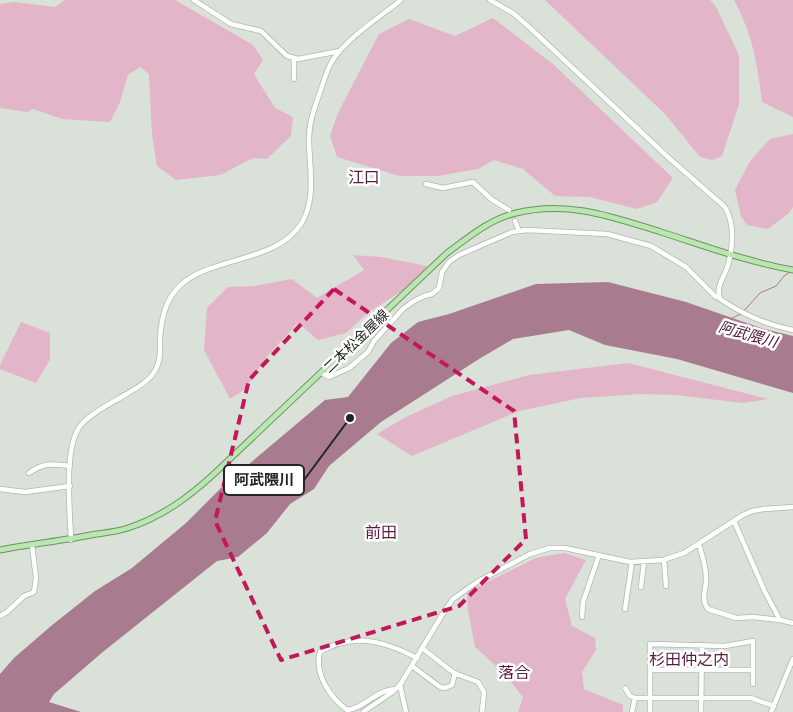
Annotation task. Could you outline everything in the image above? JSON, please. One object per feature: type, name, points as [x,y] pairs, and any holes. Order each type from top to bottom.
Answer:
[{"type":"main road","name":"二本松金屋線","points":[[0,550],[71,540],[127,528],[144,522],[175,506],[196,491],[447,253],[482,227],[515,213],[568,208],[597,212],[729,254],[793,270]]},
{"type":"street","points":[[194,0],[231,24],[261,31],[287,56],[298,59],[340,51]]},
{"type":"street","points":[[71,540],[70,466],[72,442],[81,425],[107,405],[139,386],[153,374],[159,360],[162,317],[168,301],[180,286],[195,275],[278,244],[294,233],[307,210],[310,196],[309,138],[312,116],[330,65],[340,51],[401,0]]},
{"type":"street","points":[[490,0],[513,13],[529,26],[670,160],[725,207],[732,228],[728,266],[719,288],[718,297]]},
{"type":"street","points":[[294,58],[294,79]]},
{"type":"street","points":[[426,184],[443,188],[473,182],[491,199],[509,210]]},
{"type":"street","points":[[516,221],[519,231]]},
{"type":"street","points":[[322,373],[329,377],[349,368],[358,361],[368,352],[374,340],[403,310],[414,301],[432,294],[439,288],[444,268],[454,258],[506,234],[527,230],[607,234],[651,246],[686,267],[716,297],[754,319],[793,330]]},
{"type":"street","points":[[29,473],[46,464],[70,466]]},
{"type":"street","points":[[0,488],[25,492],[70,486]]},
{"type":"street","points":[[363,712],[400,685],[453,599],[477,582],[530,554],[557,548],[632,562],[664,560],[684,553],[752,511],[793,507]]},
{"type":"street","points":[[734,521],[764,592],[780,620]]},
{"type":"street","points":[[699,544],[706,576],[704,601],[708,609],[736,618],[754,617],[793,623]]},
{"type":"street","points":[[0,616],[12,608],[24,596],[34,592],[36,578],[32,545]]},
{"type":"street","points":[[582,617],[583,602],[599,555]]},
{"type":"street","points":[[664,560],[666,586]]},
{"type":"street","points":[[625,609],[632,562]]},
{"type":"street","points":[[640,587],[644,562]]},
{"type":"street","points":[[395,689],[385,690],[355,708],[347,710],[329,691],[321,676],[318,657],[320,652],[347,641],[376,641],[399,648],[417,658]]},
{"type":"street","points":[[650,712],[650,644],[725,646],[753,641],[753,684]]},
{"type":"street","points":[[701,712],[702,645]]},
{"type":"street","points":[[422,648],[455,673],[478,682],[482,686],[484,692],[482,712]]},
{"type":"street","points":[[771,712],[793,660]]},
{"type":"street","points":[[412,666],[440,687],[445,688],[450,688],[452,685],[455,673]]},
{"type":"street","points":[[650,670],[753,670]]},
{"type":"street","points":[[400,685],[406,712]]},
{"type":"street","points":[[625,688],[635,698],[752,698],[774,706]]},
{"type":"street","points":[[632,712],[635,698]]},
{"type":"highlighted area","points":[[334,289],[514,411],[526,539],[459,606],[281,660],[215,521],[249,380]]},
{"type":"shaded area","points":[[65,0],[175,0],[253,45],[263,60],[254,74],[275,108],[293,117],[291,136],[267,159],[253,158],[220,175],[176,180],[157,166],[152,135],[149,74],[140,67],[128,75],[120,102],[110,122],[62,119],[33,109],[27,112],[0,108],[0,4],[14,2],[55,7]]},
{"type":"shaded area","points":[[545,0],[710,0],[715,5],[739,55],[739,104],[722,156],[712,160],[700,157],[665,114]]},
{"type":"shaded area","points":[[734,0],[793,0],[793,117],[762,102],[750,38]]},
{"type":"shaded area","points":[[493,18],[554,65],[673,178],[657,202],[637,209],[590,197],[555,196],[523,169],[494,160],[478,169],[438,176],[399,176],[337,157],[330,136],[338,113],[379,34],[409,19],[455,36]]},
{"type":"shaded area","points":[[793,134],[793,207],[789,213],[768,229],[747,225],[741,216],[735,190],[750,161],[770,139]]},
{"type":"shaded area","points":[[353,255],[381,257],[427,266],[421,279],[369,312],[346,333],[318,340],[298,323],[268,355],[245,389],[230,399],[204,350],[207,308],[228,287],[255,286],[292,279],[317,298],[364,270]]},
{"type":"shaded area","points":[[21,322],[50,333],[50,360],[36,383],[0,369],[0,365]]},
{"type":"shaded area","points":[[628,363],[768,399],[743,403],[676,395],[641,394],[581,398],[519,411],[412,456],[377,434],[406,417],[452,396],[529,375]]},
{"type":"shaded area","points":[[564,553],[586,560],[565,599],[572,626],[595,638],[596,650],[582,672],[584,689],[623,705],[623,712],[518,712],[523,697],[503,672],[475,647],[468,611],[467,592],[536,558]]},
{"type":"water","points":[[608,282],[686,302],[764,329],[793,336],[793,393],[677,359],[605,345],[569,330],[513,339],[381,422],[329,466],[314,489],[290,504],[267,533],[238,557],[217,561],[104,651],[54,694],[49,702],[81,712],[0,712],[0,674],[14,658],[95,591],[132,568],[186,523],[223,486],[325,400],[348,397],[391,343],[418,322],[449,314],[536,284]]},
{"type":"waterway","points":[[732,318],[741,314],[760,293],[776,286],[790,272]]},
{"type":"place","name":"阿武隈川","points":[[350,418]]},
{"type":"district","name":"江口","points":[[364,177]]},
{"type":"district","name":"前田","points":[[381,532]]},
{"type":"district","name":"杉田仲之内","points":[[689,659]]},
{"type":"district","name":"落合","points":[[514,672]]}]
